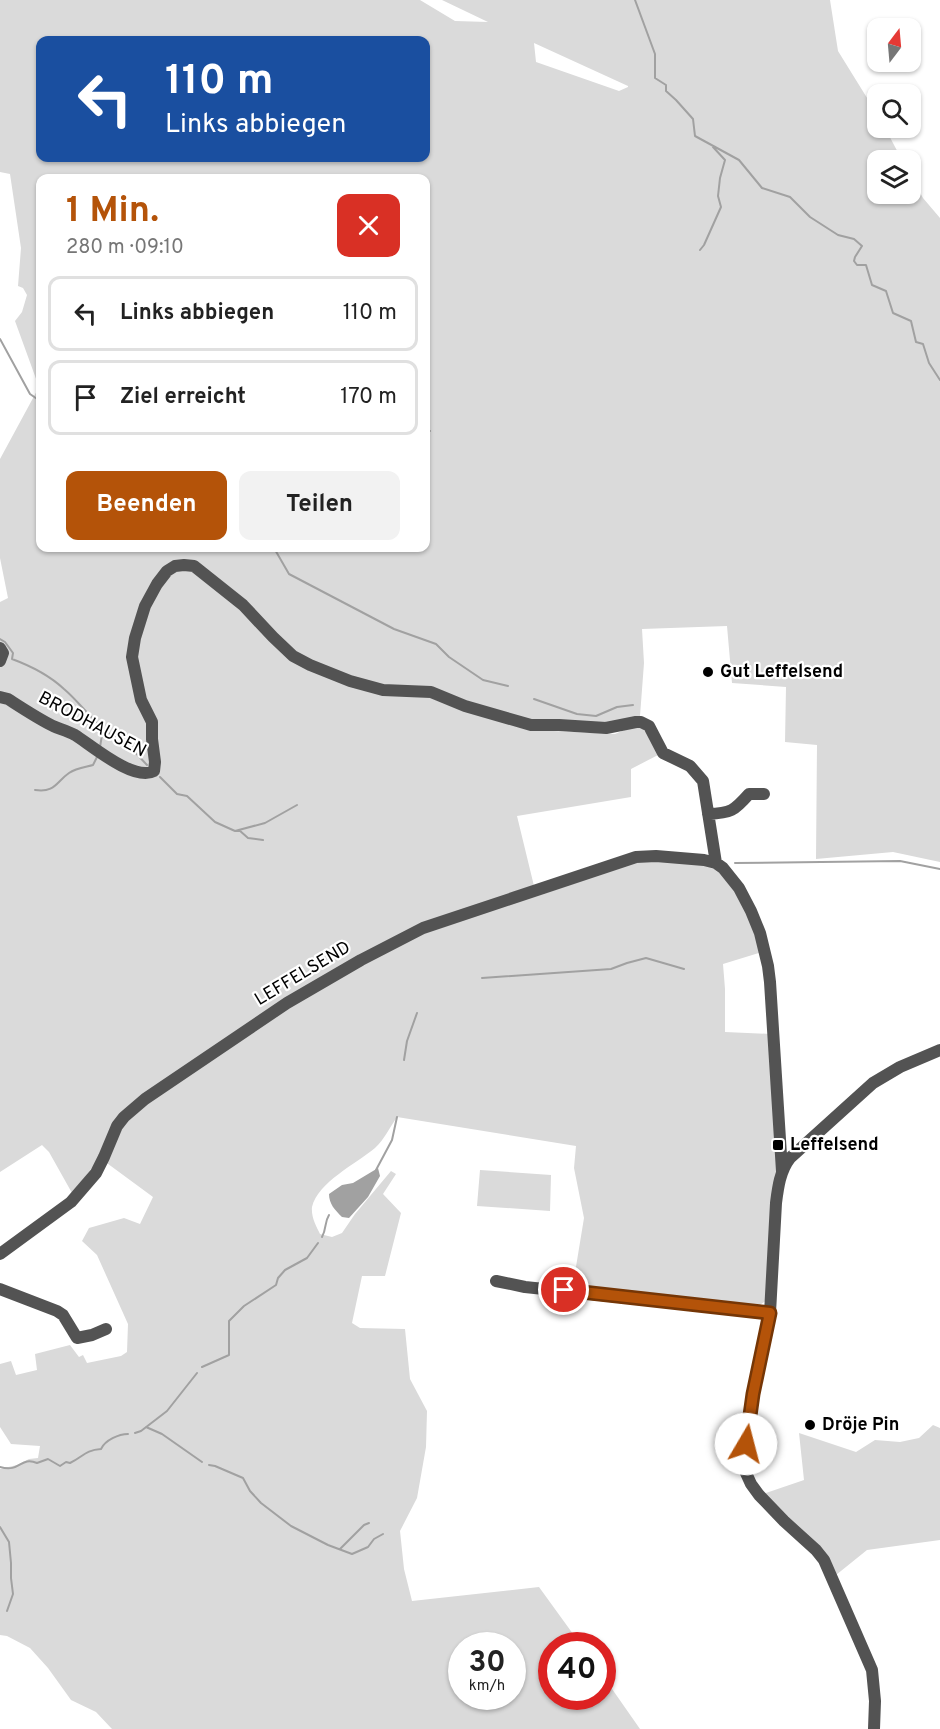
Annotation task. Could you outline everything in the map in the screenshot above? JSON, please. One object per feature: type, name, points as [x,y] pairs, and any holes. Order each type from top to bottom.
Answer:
[{"type":"street","name":"BRODHAUSEN","points":[[0,697],[8,699],[74,735],[111,760],[139,772],[154,771],[152,722],[141,700],[132,657],[135,638],[146,606],[157,584],[167,571],[175,566],[194,566],[243,605],[293,656],[323,671],[383,690],[431,692],[465,706],[531,725],[606,728],[641,722],[649,726],[663,753],[690,766],[703,781],[708,814]]},
{"type":"street","points":[[0,648],[3,653],[0,661]]},
{"type":"street","points":[[764,794],[749,794],[734,810],[728,813],[708,814],[716,864],[723,868],[734,881],[751,911],[760,933],[768,966],[782,1171],[776,1203],[770,1313],[753,1394],[744,1459],[746,1473],[759,1495],[824,1560],[872,1670],[875,1701],[874,1729]]},
{"type":"street","name":"LEFFELSEND","points":[[0,1254],[71,1202],[96,1173],[117,1126],[134,1107],[262,1019],[361,960],[423,928],[636,857],[679,857],[716,864]]},
{"type":"street","points":[[782,1171],[790,1158],[873,1083],[900,1067],[940,1050]]},
{"type":"street","points":[[496,1281],[525,1287],[770,1313]]},
{"type":"street","points":[[0,1289],[57,1311],[63,1315],[77,1338],[106,1329]]},
{"type":"shaded area","points":[[0,0],[420,0],[455,21],[488,22],[442,0],[830,0],[838,51],[867,98],[867,138],[890,138],[897,150],[867,150],[867,204],[921,204],[921,194],[940,218],[940,862],[893,852],[816,859],[817,745],[785,742],[786,687],[732,683],[727,626],[642,629],[644,663],[640,716],[623,723],[533,730],[615,734],[634,726],[642,728],[658,755],[631,769],[631,797],[517,816],[534,886],[420,924],[363,964],[426,932],[632,863],[658,861],[704,864],[723,874],[743,906],[762,952],[723,964],[725,1032],[771,1034],[778,1164],[767,1300],[757,1307],[573,1285],[584,1218],[574,1168],[576,1146],[397,1117],[378,1145],[322,1189],[312,1207],[315,1225],[320,1234],[332,1237],[342,1233],[391,1171],[396,1174],[383,1194],[401,1213],[385,1276],[362,1276],[352,1323],[360,1328],[405,1329],[410,1379],[427,1411],[426,1447],[417,1498],[400,1531],[404,1569],[412,1601],[539,1587],[572,1632],[538,1632],[538,1710],[616,1710],[616,1695],[640,1729],[112,1729],[96,1712],[71,1700],[30,1648],[7,1636],[0,1635],[0,1469],[38,1458],[40,1446],[11,1444],[0,1427],[0,1364],[11,1361],[16,1375],[37,1370],[35,1354],[70,1345],[79,1357],[83,1355],[87,1363],[121,1356],[127,1352],[128,1324],[97,1255],[82,1241],[89,1228],[124,1218],[140,1224],[153,1197],[100,1158],[72,1193],[49,1152],[42,1145],[0,1172],[0,602],[8,598],[0,558],[0,459],[36,393],[36,552],[430,552],[430,174],[36,174],[36,379],[15,321],[22,312],[27,295],[23,288],[18,286],[21,248],[10,174],[0,172]],"holes":[[[534,43],[628,86],[619,91],[536,62]]]},
{"type":"shaded area","points":[[378,1168],[380,1176],[368,1197],[349,1218],[342,1217],[331,1204],[329,1194],[342,1185],[353,1183]]},
{"type":"shaded area","points":[[480,1170],[551,1175],[550,1211],[477,1206]]},
{"type":"shaded area","points":[[933,1425],[940,1428],[940,1540],[867,1550],[836,1575],[763,1494],[804,1480],[799,1433],[856,1452],[875,1440],[900,1442],[919,1438]]},
{"type":"waterway","points":[[635,0],[655,54],[655,78],[666,85],[666,91],[693,119],[695,136],[739,160],[762,188],[790,197],[810,217],[838,235],[854,239],[862,246],[854,261],[857,265],[866,265],[872,285],[886,291],[893,313],[911,321],[916,342],[923,344],[929,363],[940,380]]},
{"type":"waterway","points":[[700,250],[721,207],[718,196],[725,160],[713,147]]},
{"type":"waterway","points":[[0,339],[30,394],[36,398]]},
{"type":"waterway","points":[[276,552],[289,574],[394,629],[436,644],[449,657],[483,680],[508,686]]},
{"type":"waterway","points":[[0,639],[13,653],[12,659],[40,671],[58,684],[97,723],[119,739],[123,746],[133,750],[147,765]]},
{"type":"waterway","points":[[534,699],[577,714],[596,716],[617,707],[633,705]]},
{"type":"waterway","points":[[100,747],[103,729]]},
{"type":"waterway","points":[[35,790],[47,790],[55,786],[72,771],[93,765],[97,757]]},
{"type":"waterway","points":[[160,777],[177,794],[187,796],[215,822],[235,831],[265,823],[297,805]]},
{"type":"waterway","points":[[239,830],[248,838],[263,840]]},
{"type":"waterway","points":[[735,863],[900,861],[940,869]]},
{"type":"waterway","points":[[482,978],[611,969],[646,958],[684,969]]},
{"type":"waterway","points":[[404,1060],[407,1041],[417,1013]]},
{"type":"waterway","points":[[376,1170],[392,1140],[397,1117]]},
{"type":"waterway","points":[[322,1237],[329,1215]]},
{"type":"waterway","points":[[202,1367],[229,1355],[229,1321],[244,1306],[276,1285],[278,1278],[285,1270],[307,1258],[318,1243]]},
{"type":"waterway","points":[[135,1433],[167,1411],[197,1373]]},
{"type":"waterway","points":[[146,1427],[162,1434],[202,1462]]},
{"type":"waterway","points":[[0,1467],[12,1468],[27,1462],[37,1463],[48,1459],[60,1466],[91,1451],[101,1449],[113,1438],[128,1434]]},
{"type":"waterway","points":[[209,1465],[243,1478],[250,1491],[261,1503],[291,1526],[328,1545],[352,1554],[368,1547],[374,1539],[383,1534]]},
{"type":"waterway","points":[[340,1549],[364,1525],[369,1523]]},
{"type":"waterway","points":[[0,1527],[9,1542],[11,1563],[13,1594],[7,1611]]},
{"type":"place","name":"Gut Leffelsend","points":[[708,672]]},
{"type":"place","name":"Leffelsend","points":[[778,1145]]},
{"type":"place","name":"Dröje Pin","points":[[810,1425]]},
{"type":"route","points":[[564,1290],[770,1313],[753,1394],[746,1444]]}]
